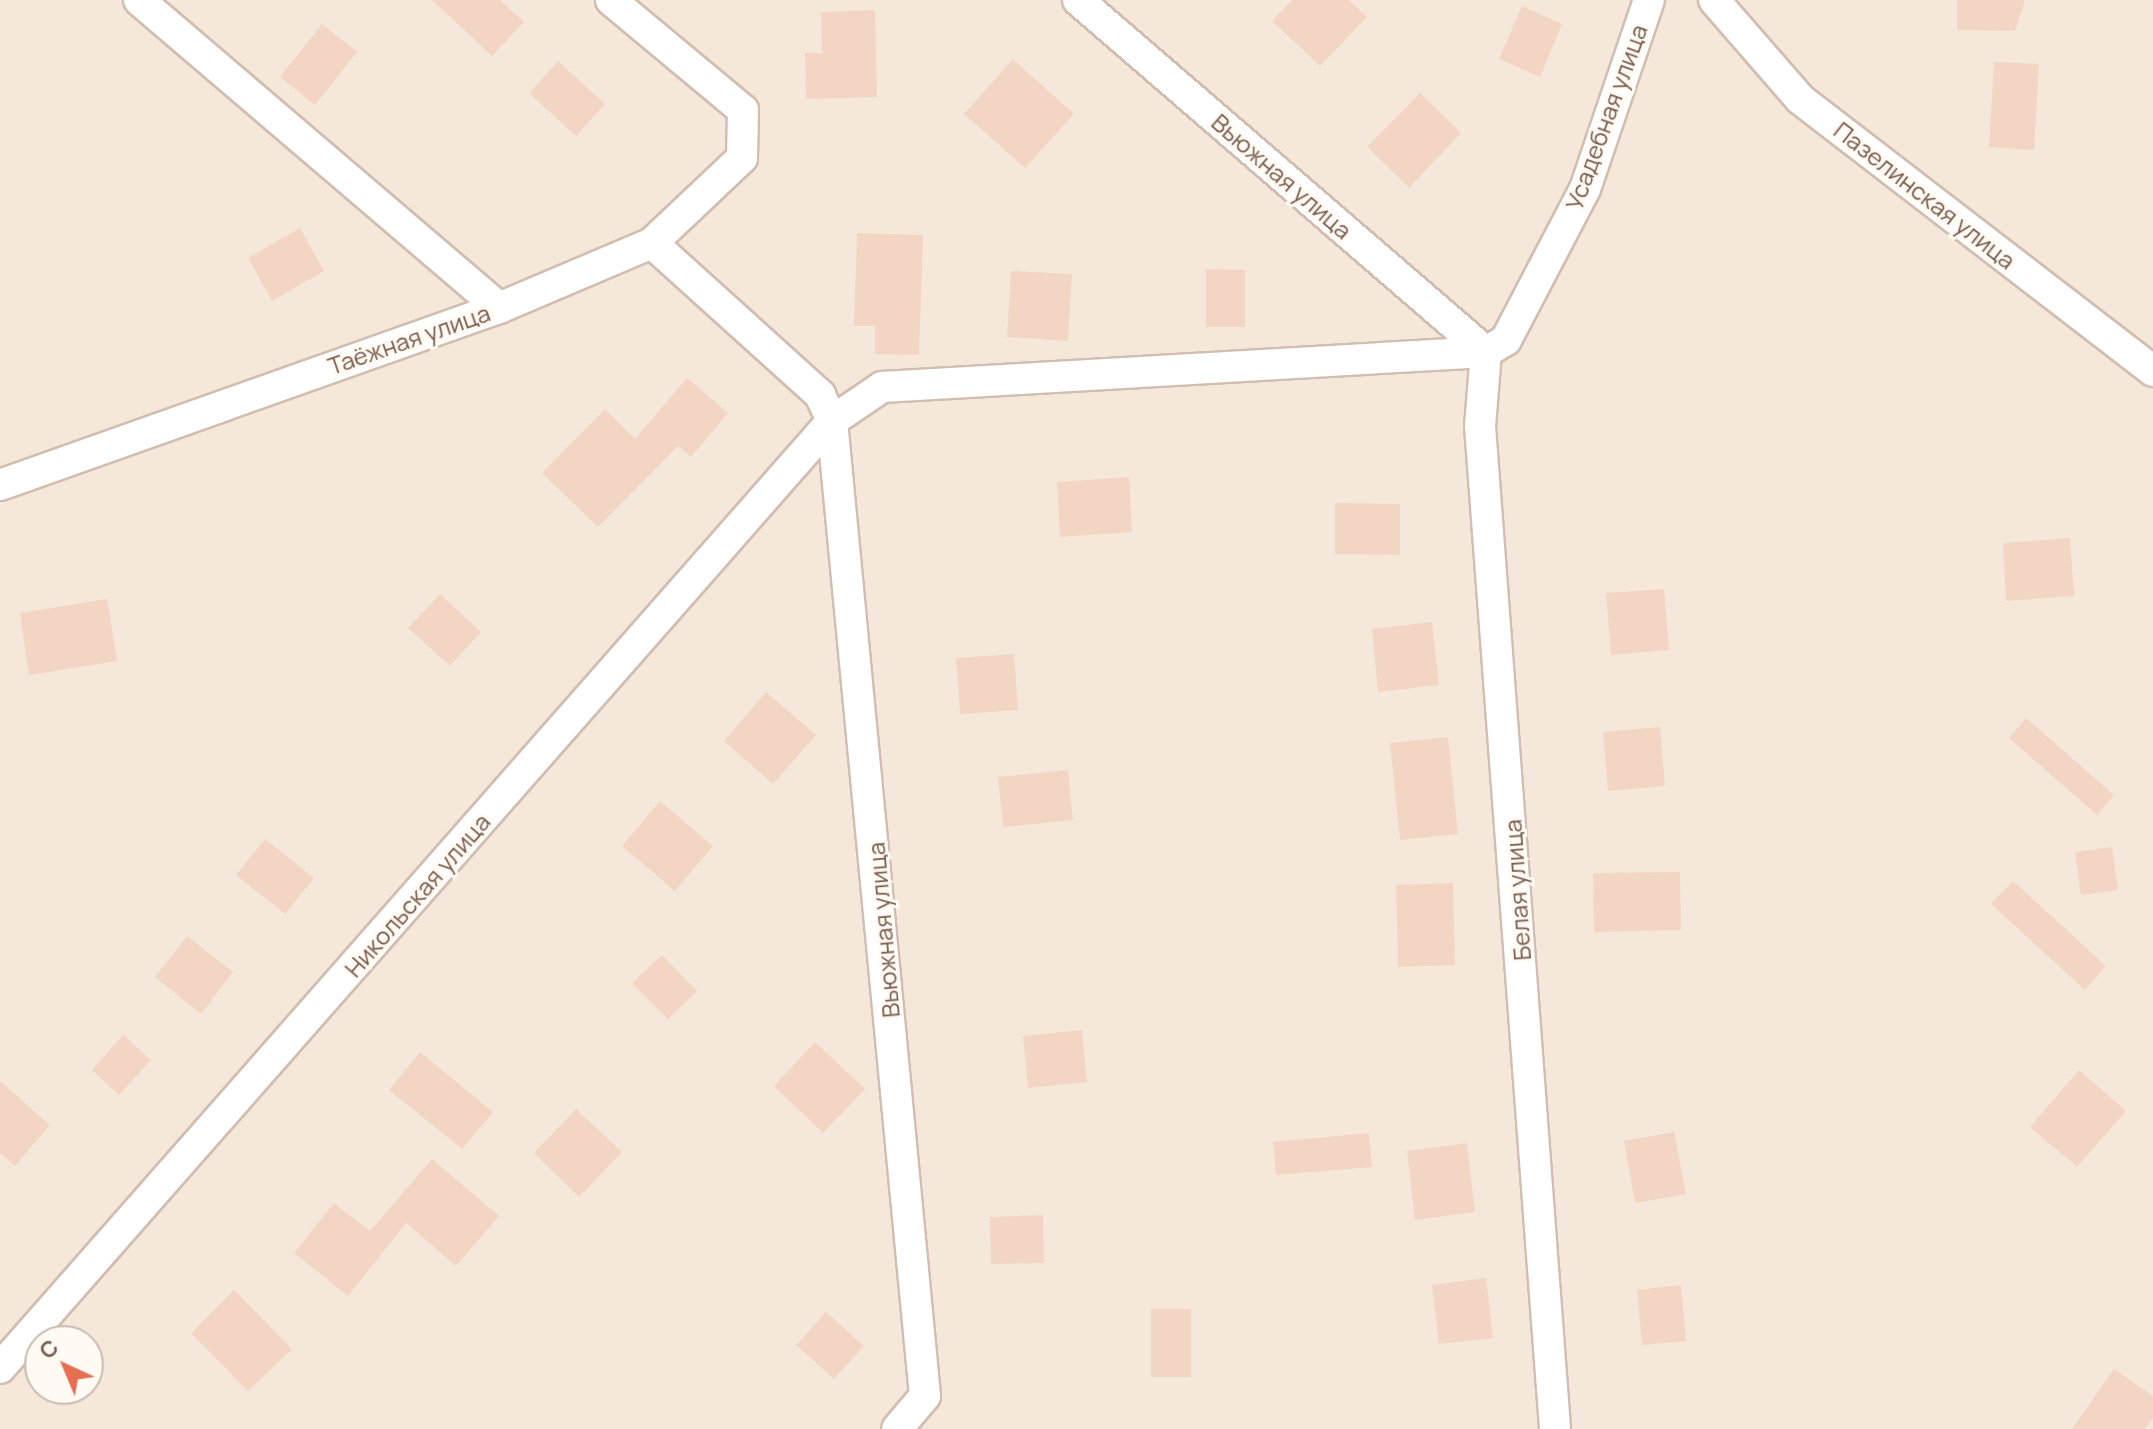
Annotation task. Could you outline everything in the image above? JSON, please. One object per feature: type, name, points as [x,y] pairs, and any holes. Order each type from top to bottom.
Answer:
[{"type":"street","points":[[139,0],[499,308]]},
{"type":"street","name":"Таёжная улица","points":[[0,485],[499,308],[652,243],[742,158],[743,110],[611,0]]},
{"type":"street","name":"Вьюжная улица","points":[[1078,0],[1486,352]]},
{"type":"street","name":"Усадебная улица","points":[[1486,352],[1506,340],[1585,189],[1649,0]]},
{"type":"street","name":"Пазелинская улица","points":[[1714,0],[1800,99],[2153,371]]},
{"type":"street","points":[[652,243],[820,395],[832,421]]},
{"type":"street","name":"Никольская улица","points":[[0,1368],[832,421],[882,387],[1486,352]]},
{"type":"street","name":"Белая улица","points":[[1486,352],[1480,426],[1555,1429]]},
{"type":"street","name":"Вьюжная улица","points":[[832,421],[925,1396],[897,1429]]},
{"type":"shaded area","points":[[0,0],[2153,0],[2153,1429],[0,1429]]},
{"type":"building","points":[[432,0],[500,0],[524,22],[492,56]]},
{"type":"building","points":[[1292,0],[1349,0],[1367,17],[1320,66],[1272,21]]},
{"type":"building","points":[[1957,0],[2025,0],[2015,31],[1957,30]]},
{"type":"building","points":[[1522,6],[1562,24],[1540,77],[1499,59]]},
{"type":"building","points":[[875,10],[877,97],[806,99],[805,53],[822,53],[821,12]]},
{"type":"building","points":[[322,24],[357,52],[315,105],[280,77]]},
{"type":"building","points":[[1013,59],[1074,114],[1025,168],[964,114]]},
{"type":"building","points":[[558,61],[605,104],[576,136],[529,93]]},
{"type":"building","points":[[1994,62],[2039,64],[2034,150],[1989,147]]},
{"type":"building","points":[[1420,93],[1461,133],[1409,188],[1367,147]]},
{"type":"building","points":[[300,228],[324,271],[272,301],[248,258]]},
{"type":"building","points":[[857,233],[923,235],[919,355],[875,354],[875,326],[854,326]]},
{"type":"building","points":[[1206,269],[1245,270],[1245,327],[1206,327]]},
{"type":"building","points":[[1011,271],[1072,274],[1068,341],[1007,337]]},
{"type":"building","points":[[687,378],[728,413],[691,457],[678,446],[598,527],[542,473],[605,409],[635,439]]},
{"type":"building","points":[[1129,477],[1132,532],[1060,537],[1057,482]]},
{"type":"building","points":[[1335,503],[1400,504],[1400,555],[1335,554]]},
{"type":"building","points":[[2070,538],[2074,596],[2006,601],[2003,543]]},
{"type":"building","points":[[1664,589],[1669,650],[1611,655],[1606,593]]},
{"type":"building","points":[[440,594],[481,632],[450,666],[408,628]]},
{"type":"building","points":[[107,599],[117,661],[29,675],[20,613]]},
{"type":"building","points":[[1432,622],[1439,685],[1378,692],[1372,629]]},
{"type":"building","points":[[1014,654],[1018,710],[960,714],[956,658]]},
{"type":"building","points":[[766,692],[816,735],[773,784],[724,741]]},
{"type":"building","points":[[2026,718],[2114,795],[2097,815],[2009,738]]},
{"type":"building","points":[[1660,727],[1665,786],[1608,791],[1603,732]]},
{"type":"building","points":[[1448,737],[1458,834],[1400,840],[1390,743]]},
{"type":"building","points":[[1068,770],[1073,820],[1003,827],[998,777]]},
{"type":"building","points":[[660,801],[713,846],[675,891],[622,846]]},
{"type":"building","points":[[265,839],[314,878],[285,914],[236,875]]},
{"type":"building","points":[[2112,847],[2118,890],[2081,895],[2075,852]]},
{"type":"building","points":[[1680,872],[1681,930],[1594,932],[1593,873]]},
{"type":"building","points":[[2013,881],[2106,966],[2085,990],[1991,904]]},
{"type":"building","points":[[1453,883],[1455,965],[1398,967],[1396,885]]},
{"type":"building","points":[[187,936],[233,972],[201,1014],[155,977]]},
{"type":"building","points":[[662,955],[697,991],[668,1019],[632,983]]},
{"type":"building","points":[[1082,1030],[1087,1082],[1028,1088],[1023,1036]]},
{"type":"building","points":[[123,1035],[151,1060],[119,1095],[92,1070]]},
{"type":"building","points":[[815,1042],[865,1089],[823,1133],[774,1086]]},
{"type":"building","points":[[420,1052],[493,1112],[462,1149],[389,1090]]},
{"type":"building","points":[[2079,1070],[2126,1111],[2077,1167],[2030,1127]]},
{"type":"building","points":[[0,1081],[50,1125],[15,1166],[0,1153]]},
{"type":"building","points":[[576,1109],[622,1152],[579,1197],[534,1153]]},
{"type":"building","points":[[1674,1132],[1686,1194],[1635,1203],[1624,1141]]},
{"type":"building","points":[[1369,1133],[1372,1167],[1276,1175],[1273,1142]]},
{"type":"building","points":[[1467,1143],[1475,1212],[1415,1220],[1407,1151]]},
{"type":"building","points":[[432,1159],[499,1216],[456,1266],[406,1223],[348,1296],[294,1253],[334,1203],[370,1231]]},
{"type":"building","points":[[1043,1215],[1044,1263],[991,1264],[990,1217]]},
{"type":"building","points":[[1486,1278],[1493,1338],[1439,1344],[1432,1285]]},
{"type":"building","points":[[1681,1285],[1686,1341],[1642,1345],[1637,1290]]},
{"type":"building","points":[[234,1290],[292,1349],[248,1391],[191,1333]]},
{"type":"building","points":[[1151,1309],[1191,1309],[1191,1377],[1151,1377]]},
{"type":"building","points":[[826,1312],[864,1346],[834,1379],[796,1345]]},
{"type":"building","points":[[2114,1369],[2153,1396],[2153,1418],[2145,1429],[2072,1429]]}]
